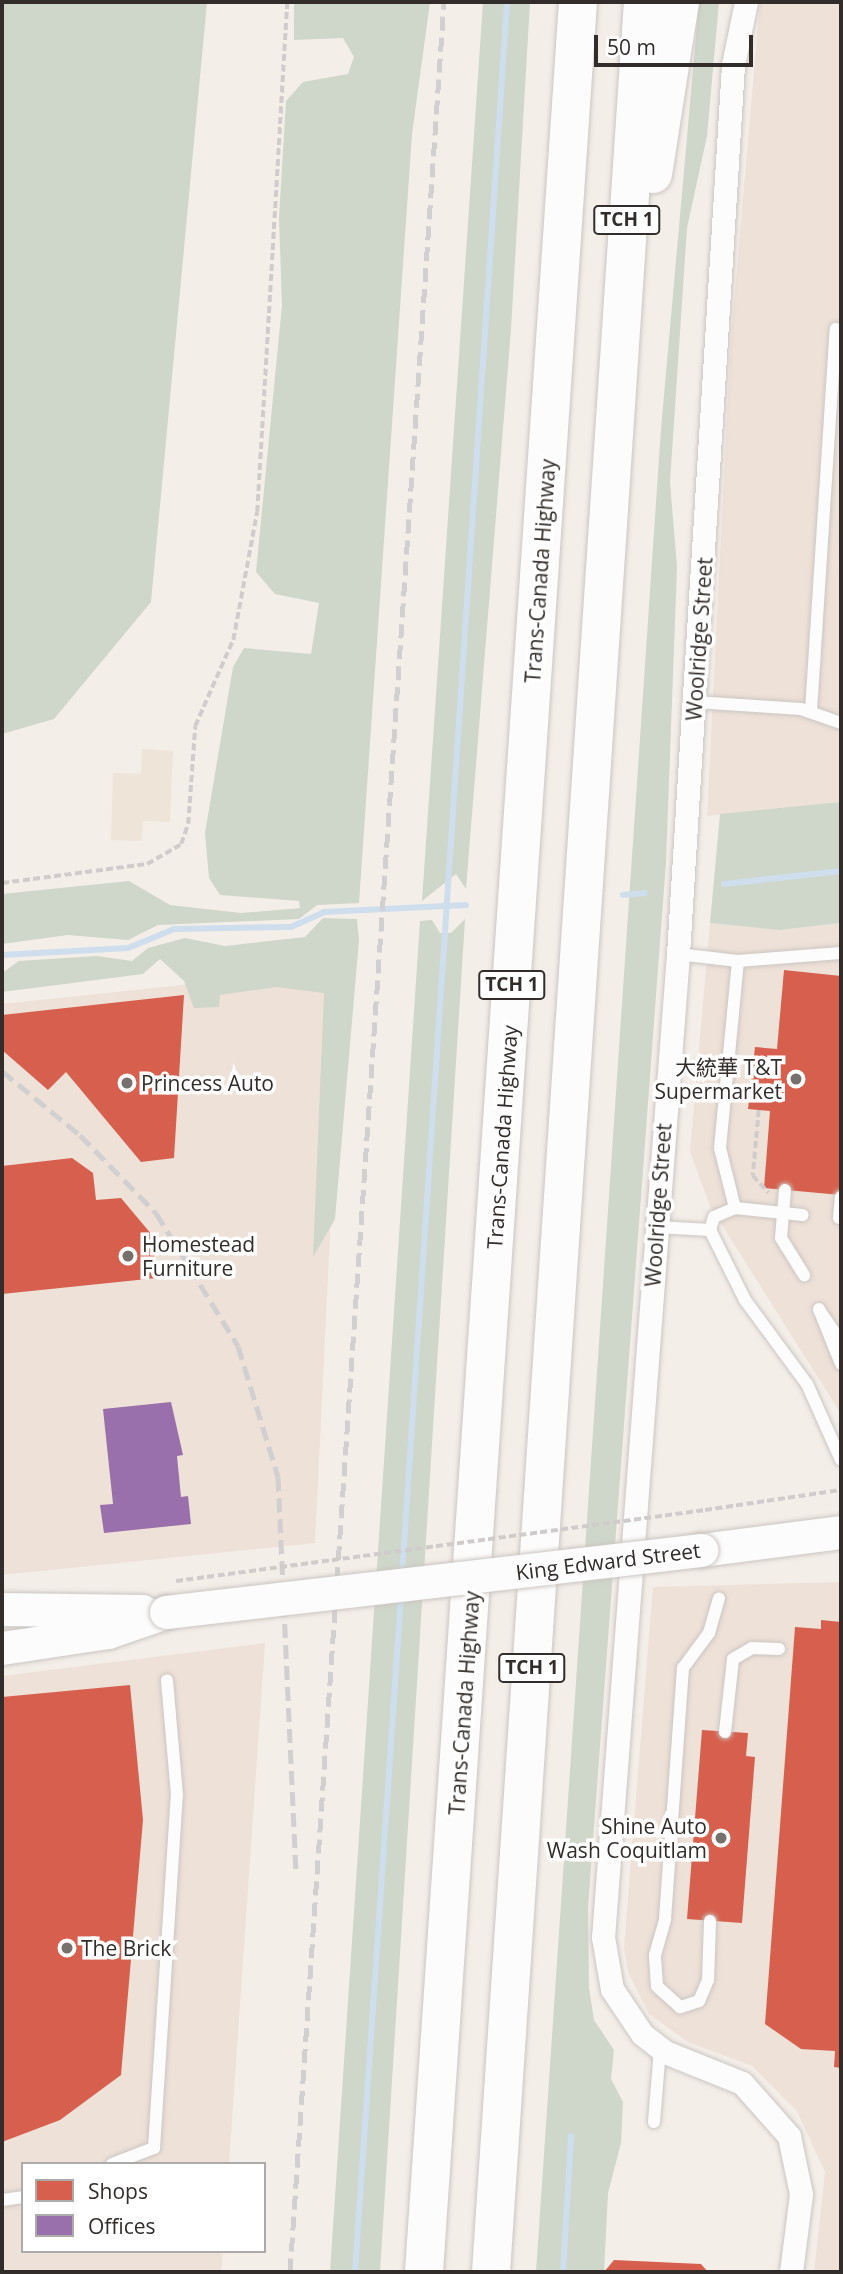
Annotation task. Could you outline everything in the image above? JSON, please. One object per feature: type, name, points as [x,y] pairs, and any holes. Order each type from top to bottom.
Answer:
[{"type":"highway","name":"Trans-Canada Highway","points":[[424,2272],[579,2]]},
{"type":"highway","name":"TCH 1","points":[[491,2272],[643,2]]},
{"type":"highway","points":[[612,439],[680,2]]},
{"type":"main road","name":"King Edward Street","points":[[2,1609],[701,1550],[841,1532]]},
{"type":"main road","name":"King Edward Street","points":[[2,1648],[108,1632],[168,1597]]},
{"type":"street","name":"Woolridge Street","points":[[746,2],[733,65],[678,954],[603,1937],[617,2000],[660,2049],[742,2083],[785,2129],[801,2186],[791,2272]]},
{"type":"lane","points":[[810,711],[838,344],[836,329]]},
{"type":"lane","points":[[695,702],[810,711],[841,723]]},
{"type":"lane","points":[[678,954],[738,961],[841,953]]},
{"type":"lane","points":[[735,1208],[720,1148],[738,961]]},
{"type":"lane","points":[[785,1194],[782,1213],[784,1249],[804,1275]]},
{"type":"lane","points":[[839,1218],[841,1198]]},
{"type":"lane","points":[[803,1214],[735,1208],[715,1217],[710,1230],[745,1300],[807,1384],[841,1460]]},
{"type":"lane","points":[[657,1227],[710,1230]]},
{"type":"lane","points":[[841,1341],[819,1310],[841,1364]]},
{"type":"lane","points":[[710,1921],[708,1980],[699,2001],[680,2007],[657,1986],[654,1955],[665,1919],[683,1668],[709,1633],[719,1598]]},
{"type":"lane","points":[[725,1732],[733,1659],[752,1648],[779,1649]]},
{"type":"lane","points":[[117,2162],[154,2148],[177,1795],[167,1680]]},
{"type":"lane","points":[[654,2122],[660,2049]]},
{"type":"lane","points":[[2,2200],[21,2197]]},
{"type":"path","points":[[2,883],[146,864],[181,844],[188,824],[195,726],[233,640],[257,512],[287,2]]},
{"type":"path","points":[[759,1110],[752,1176],[760,1188],[785,1194]]},
{"type":"path","points":[[168,1597],[841,1490]]},
{"type":"shaded area","points":[[2,2],[207,2],[151,602],[54,719],[2,734]]},
{"type":"shaded area","points":[[294,2],[430,2],[412,134],[359,903],[317,905],[299,919],[158,925],[128,940],[68,935],[2,944],[2,894],[129,881],[170,905],[241,913],[300,908],[299,901],[220,895],[209,878],[205,833],[233,667],[244,648],[311,654],[319,603],[275,594],[256,572],[282,305],[279,218],[286,101],[303,82],[348,74],[354,57],[343,38],[294,40]]},
{"type":"shaded area","points":[[483,2],[530,2],[511,329],[466,889],[456,874],[422,901]]},
{"type":"shaded area","points":[[699,2],[719,2],[707,136],[687,228],[670,482],[677,567],[666,862],[588,1907],[589,1988],[594,2020],[614,2050],[611,2079],[623,2102],[621,2143],[608,2193],[604,2272],[536,2272],[661,429]]},
{"type":"shaded area","points":[[760,2],[841,2],[841,802],[707,816],[731,338]]},
{"type":"shaded area","points":[[142,749],[173,751],[170,822],[143,821],[142,841],[111,840],[113,773],[141,774]]},
{"type":"shaded area","points":[[841,802],[841,923],[779,930],[710,923],[720,814]]},
{"type":"shaded area","points":[[323,918],[357,919],[359,940],[335,1219],[313,1257],[324,993],[276,987],[220,995],[219,1007],[194,1008],[184,981],[160,959],[143,974],[2,992],[2,973],[19,961],[97,956],[132,961],[148,948],[185,938],[225,946],[305,937]]},
{"type":"shaded area","points":[[465,919],[380,2272],[330,2272],[420,921],[432,920],[440,933],[451,933]]},
{"type":"shaded area","points":[[710,923],[779,930],[841,923],[841,1414],[710,1206],[690,1152]]},
{"type":"shaded area","points":[[343,968],[315,1543],[2,1575],[2,1004]]},
{"type":"shaded area","points":[[841,1582],[841,2272],[814,2272],[825,2172],[797,2111],[752,2066],[688,2042],[649,2014],[628,1972],[624,1947],[653,1587]]},
{"type":"shaded area","points":[[265,1643],[229,2162],[21,2162],[21,2253],[223,2253],[221,2272],[2,2272],[2,1676]]},
{"type":"building: Shops","name":"大統華 T&T Supermarket","points":[[784,970],[841,976],[841,1195],[764,1188],[770,1111],[748,1109],[755,1047],[777,1049]]},
{"type":"building: Shops","name":"Princess Auto","points":[[184,995],[174,1158],[141,1162],[66,1072],[48,1090],[2,1050],[2,1015]]},
{"type":"building: Shops","points":[[72,1158],[93,1173],[96,1200],[121,1198],[152,1235],[157,1278],[2,1294],[2,1166]]},
{"type":"building: Shops","points":[[821,1620],[841,1622],[841,2068],[834,2067],[835,2051],[801,2049],[765,2024],[795,1627],[821,1629]]},
{"type":"building: Shops","name":"The Brick","points":[[130,1685],[143,1820],[121,2075],[60,2120],[2,2142],[2,1697]]},
{"type":"building: Shops","name":"Shine Auto Wash Coquitlam","points":[[702,1730],[748,1733],[746,1756],[755,1757],[742,1923],[687,1919]]},
{"type":"building: Shops","points":[[614,2260],[701,2264],[708,2272],[604,2272]]},
{"type":"building: Offices","points":[[171,1402],[183,1455],[177,1456],[181,1497],[188,1496],[191,1524],[104,1533],[100,1505],[113,1504],[103,1409]]},
{"type":"waterway","points":[[402,1575],[507,2]]},
{"type":"waterway","points":[[724,884],[841,871]]},
{"type":"waterway","points":[[623,895],[645,893]]},
{"type":"waterway","points":[[2,955],[128,948],[174,929],[291,927],[324,912],[466,905]]},
{"type":"waterway","points":[[355,2272],[401,1596]]},
{"type":"waterway","points":[[563,2272],[571,2136]]},
{"type":"railway","points":[[290,2272],[444,2]]},
{"type":"railway","points":[[2,1071],[80,1135],[156,1213],[238,1346],[278,1477],[296,1875]]},
{"type":"place","name":"大統華 T&T Supermarket","points":[[796,1079]]},
{"type":"place","name":"Princess Auto","points":[[127,1083]]},
{"type":"place","name":"Homestead Furniture","points":[[128,1256]]},
{"type":"place","name":"Shine Auto Wash Coquitlam","points":[[721,1838]]},
{"type":"place","name":"The Brick","points":[[67,1948]]}]
